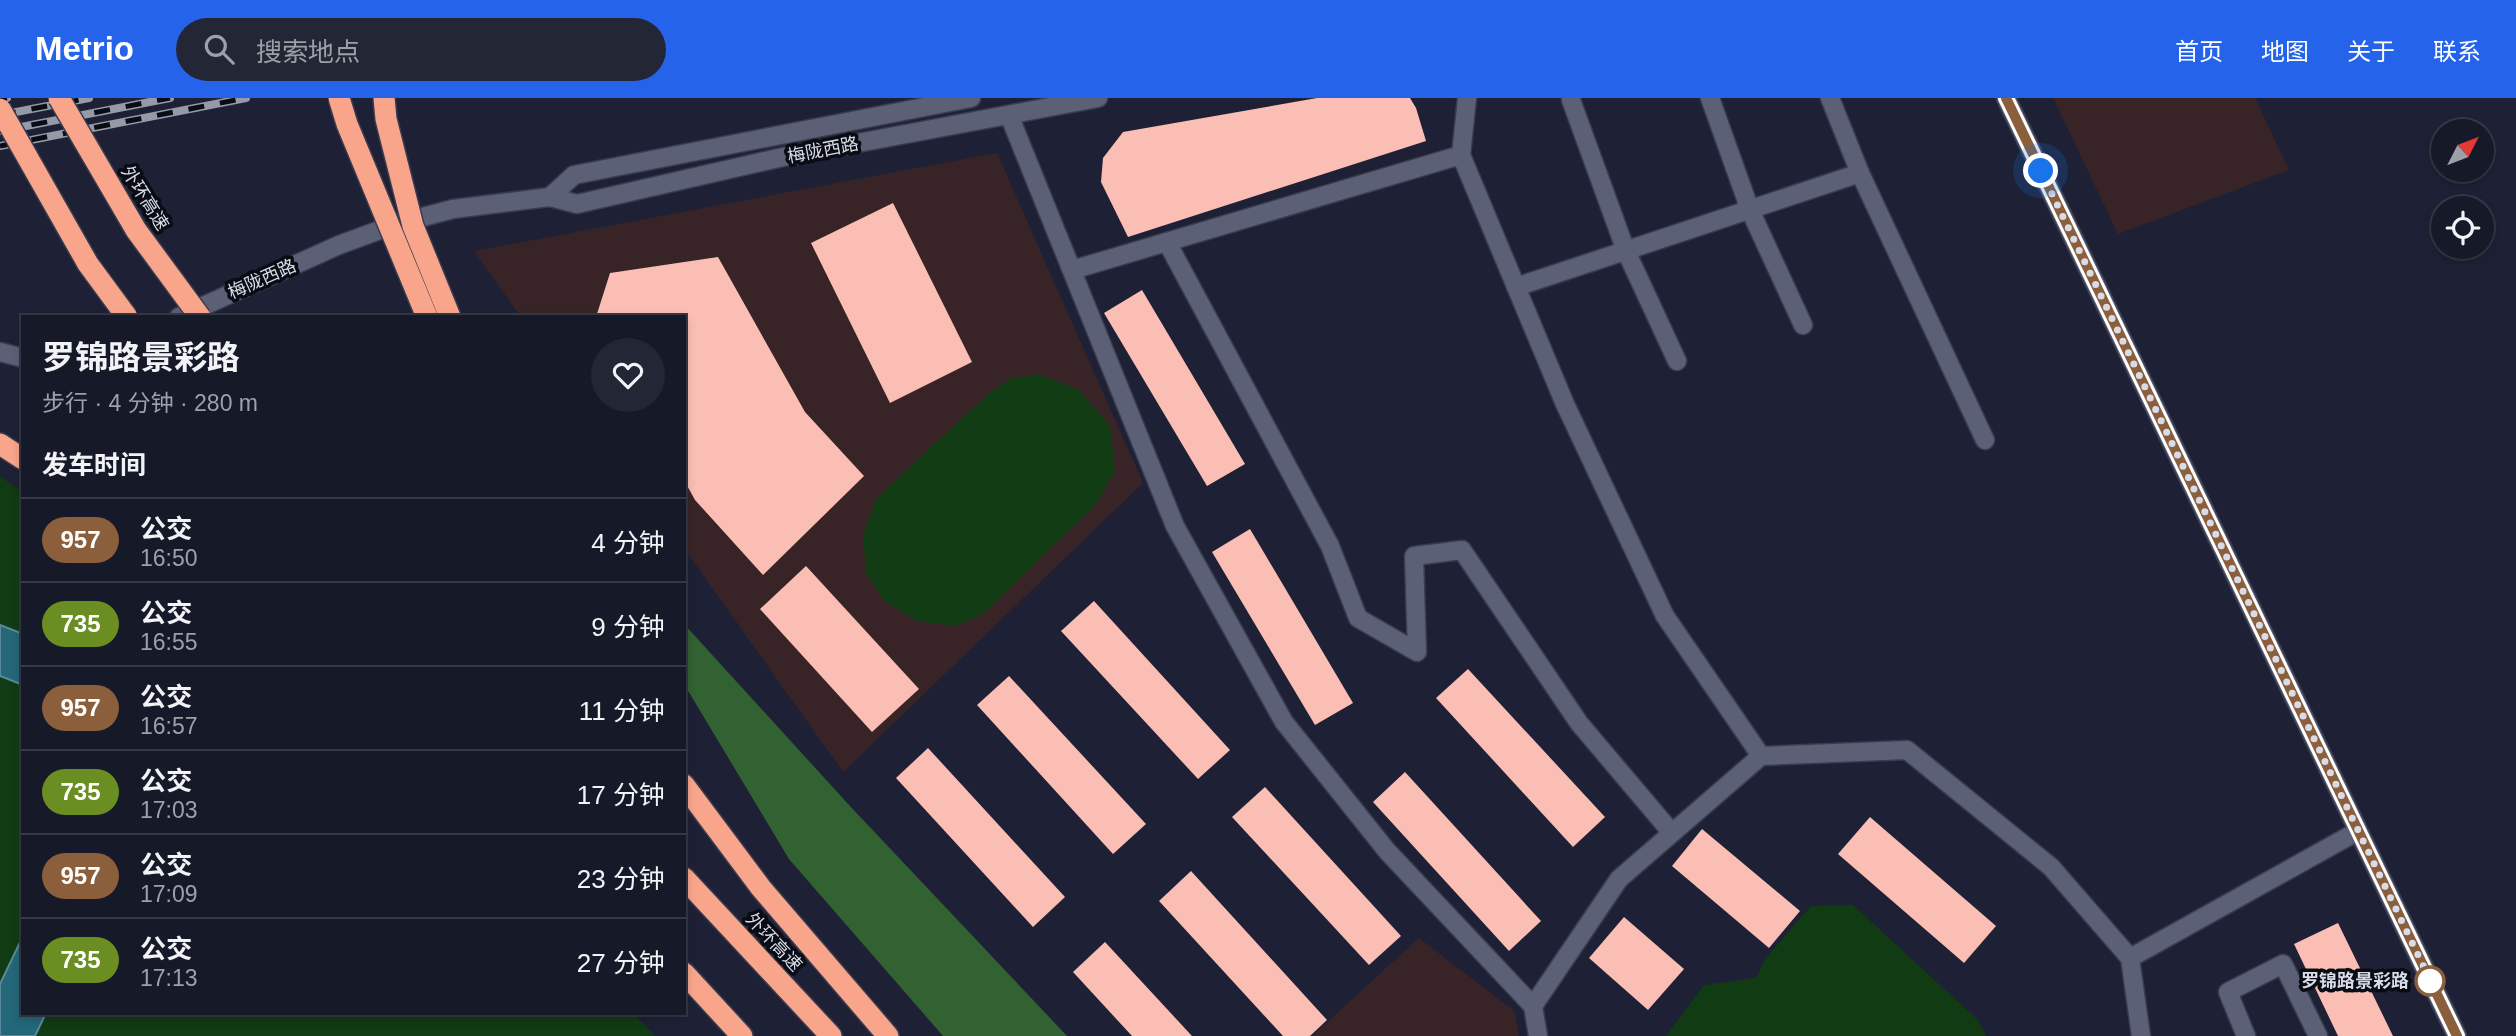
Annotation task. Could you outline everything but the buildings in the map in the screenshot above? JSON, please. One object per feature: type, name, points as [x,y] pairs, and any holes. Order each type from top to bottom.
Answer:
[{"type":"highway","name":"外环高速","points":[[59,98],[136,230],[199,315]]},
{"type":"highway","points":[[339,98],[347,124],[426,315]]},
{"type":"highway","points":[[384,98],[386,119],[413,226],[449,315]]},
{"type":"highway","points":[[0,109],[88,264],[126,315]]},
{"type":"highway","points":[[0,444],[21,458]]},
{"type":"highway","points":[[686,788],[761,888],[888,1036]]},
{"type":"highway","name":"外环高速","points":[[686,880],[831,1036]]},
{"type":"highway","points":[[686,976],[742,1036]]},
{"type":"street","name":"梅陇西路","points":[[551,197],[574,175],[971,98]]},
{"type":"street","name":"梅陇西路","points":[[182,315],[339,245],[397,224],[453,209],[551,197],[577,204],[783,157],[1098,98]]},
{"type":"street","points":[[1467,98],[1461,155],[1565,404],[1665,615],[1761,756]]},
{"type":"street","points":[[1710,98],[1750,209],[1803,325]]},
{"type":"street","points":[[1830,98],[1860,173],[1985,440]]},
{"type":"street","points":[[2006,98],[2457,1036]]},
{"type":"street","points":[[1571,100],[1626,250],[1677,361]]},
{"type":"street","points":[[1009,115],[1175,526],[1284,722],[1387,851],[1533,1006],[1538,1036]]},
{"type":"street","points":[[1072,270],[1461,155]]},
{"type":"street","points":[[1516,287],[1860,173]]},
{"type":"street","points":[[1167,242],[1330,546],[1358,618],[1418,652],[1414,556],[1462,550],[1579,723],[1672,833]]},
{"type":"street","points":[[0,352],[21,357]]},
{"type":"street","points":[[1533,1006],[1619,879],[1761,756],[1907,750],[2051,867],[2130,958],[2141,1036]]},
{"type":"street","points":[[2130,958],[2358,831]]},
{"type":"street","points":[[2246,1036],[2228,992],[2283,964],[2318,1036]]},
{"type":"shaded area","points":[[2053,98],[2255,98],[2289,170],[2118,234]]},
{"type":"shaded area","points":[[997,153],[1143,483],[843,772],[686,551],[686,315],[520,315],[474,251]]},
{"type":"shaded area","points":[[1419,938],[1514,1011],[1519,1036],[1312,1036]]},
{"type":"green space","points":[[1039,374],[1079,390],[1110,426],[1115,471],[1096,504],[984,613],[956,626],[918,621],[884,601],[866,573],[863,535],[876,499],[989,393],[1010,379]]},
{"type":"green space","points":[[0,476],[21,492],[21,633],[0,625]]},
{"type":"green space","points":[[686,626],[849,805],[1067,1036],[943,1036],[789,859],[686,687]]},
{"type":"green space","points":[[0,676],[21,684],[21,940],[0,984]]},
{"type":"green space","points":[[1853,905],[1978,1020],[1986,1036],[1666,1036],[1704,985],[1756,978],[1765,959],[1811,906]]},
{"type":"green space","points":[[45,1015],[635,1015],[655,1036],[35,1036]]},
{"type":"water","points":[[0,625],[21,633],[21,684],[0,676]]},
{"type":"water","points":[[21,940],[21,1015],[45,1015],[35,1036],[0,1036],[0,984]]},
{"type":"railway","points":[[0,99],[7,98]]},
{"type":"railway","points":[[0,115],[89,98]]},
{"type":"railway","points":[[0,131],[170,98]]},
{"type":"railway","points":[[0,146],[246,98]]},
{"type":"bus line","name":"957","points":[[2006,98],[2457,1036]]},
{"type":"place","name":"罗锦路景彩路","points":[[2430,981]]},
{"type":"route","points":[[2041,171],[2432,984],[2430,981]]}]
